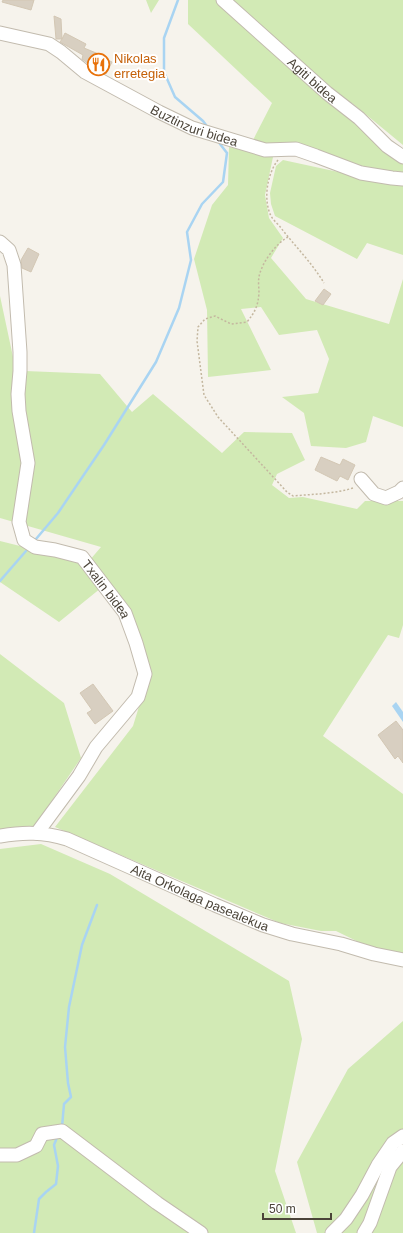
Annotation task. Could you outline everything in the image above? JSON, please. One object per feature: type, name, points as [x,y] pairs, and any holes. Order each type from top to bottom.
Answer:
[{"type":"street","name":"Agiti bidea","points":[[223,0],[327,93],[359,118],[387,146],[403,158]]},
{"type":"street","name":"Buztinzuri bidea","points":[[0,33],[49,44],[85,72],[192,128],[265,150],[296,149],[361,174],[403,179]]},
{"type":"street","name":"Txalin bidea","points":[[0,242],[9,250],[14,265],[20,352],[18,394],[19,410],[28,463],[19,522],[24,540],[35,547],[55,550],[82,557],[125,613],[145,674],[138,697],[96,748],[79,776],[37,833]]},
{"type":"street","points":[[361,479],[374,494],[386,498],[399,492],[403,488]]},
{"type":"street","name":"Aita Orkolaga pasealekua","points":[[0,836],[37,833],[52,834],[67,839],[215,906],[277,930],[341,944],[374,954],[403,960]]},
{"type":"street","points":[[0,1154],[17,1155],[36,1146],[42,1134],[62,1131],[201,1233]]},
{"type":"street","points":[[332,1233],[346,1219],[362,1196],[378,1165],[393,1143],[403,1136]]},
{"type":"street","points":[[364,1233],[370,1223],[390,1167],[403,1151]]},
{"type":"path","points":[[286,149],[273,166],[269,179],[267,193],[271,216],[312,265],[324,284]]},
{"type":"path","points":[[288,237],[275,247],[265,263],[259,277],[259,294],[255,311],[246,322],[232,324],[215,316],[205,319],[198,327],[197,341],[204,395],[218,416],[287,492],[294,496],[331,493],[353,488],[361,479]]},
{"type":"green space","points":[[146,0],[159,0],[151,13]]},
{"type":"green space","points":[[188,0],[403,0],[403,145],[352,103],[348,117],[403,162],[403,174],[362,170],[297,146],[252,142],[272,103],[188,24]]},
{"type":"green space","points":[[229,147],[273,157],[265,195],[269,218],[283,238],[271,258],[306,299],[389,324],[403,279],[403,427],[373,416],[366,442],[346,448],[311,446],[304,413],[282,397],[318,393],[329,359],[317,330],[279,335],[261,307],[241,309],[271,370],[208,377],[207,310],[194,259],[212,205],[228,185]]},
{"type":"green space","points":[[283,160],[357,176],[403,183],[403,255],[367,243],[357,259],[275,216],[271,204],[270,193],[276,166]]},
{"type":"green space","points":[[0,296],[16,371],[22,418],[25,371],[100,374],[132,412],[153,394],[222,453],[244,432],[292,433],[305,460],[277,474],[272,485],[289,498],[303,497],[357,509],[365,501],[403,501],[403,625],[399,638],[388,635],[323,736],[403,794],[403,956],[377,951],[336,931],[321,931],[280,923],[55,827],[133,726],[141,700],[141,647],[89,561],[101,547],[0,518]]},
{"type":"green space","points":[[0,541],[76,560],[101,588],[59,622],[0,582]]},
{"type":"green space","points":[[0,654],[64,703],[81,758],[34,827],[0,831]]},
{"type":"green space","points":[[41,844],[110,874],[289,981],[302,1039],[275,1171],[296,1233],[0,1233],[0,849]]},
{"type":"green space","points":[[403,1021],[403,1233],[317,1233],[297,1162],[348,1069]]},
{"type":"water","points":[[396,702],[403,712],[403,722],[392,706]]},
{"type":"building","points":[[3,0],[34,0],[31,10],[2,2]]},
{"type":"building","points":[[54,16],[61,19],[62,39],[56,39]]},
{"type":"building","points":[[65,33],[86,44],[84,48],[101,55],[101,57],[112,62],[106,74],[82,59],[83,55],[60,42]]},
{"type":"building","points":[[28,248],[39,254],[31,272],[22,268],[21,260]]},
{"type":"building","points":[[324,289],[331,294],[323,305],[315,301]]},
{"type":"building","points":[[321,457],[340,465],[343,459],[355,465],[348,480],[340,476],[337,481],[315,470]]},
{"type":"building","points":[[93,684],[113,711],[95,724],[87,713],[92,710],[80,693]]},
{"type":"building","points":[[396,721],[403,730],[403,763],[398,756],[395,759],[378,735]]},
{"type":"waterway","points":[[178,0],[164,38],[164,72],[175,97],[206,125]]},
{"type":"waterway","points":[[36,539],[58,513],[104,445],[156,362],[179,308],[191,260],[187,232],[202,204],[223,182],[227,153],[220,144]]},
{"type":"waterway","points":[[0,581],[26,551]]},
{"type":"waterway","points":[[62,1127],[64,1104],[71,1097],[68,1083],[65,1047],[69,1007],[82,945],[97,905]]},
{"type":"waterway","points":[[34,1233],[39,1199],[56,1184],[58,1166],[54,1145],[58,1135]]},
{"type":"place","name":"Nikolas erretegia","points":[[99,65]]}]
